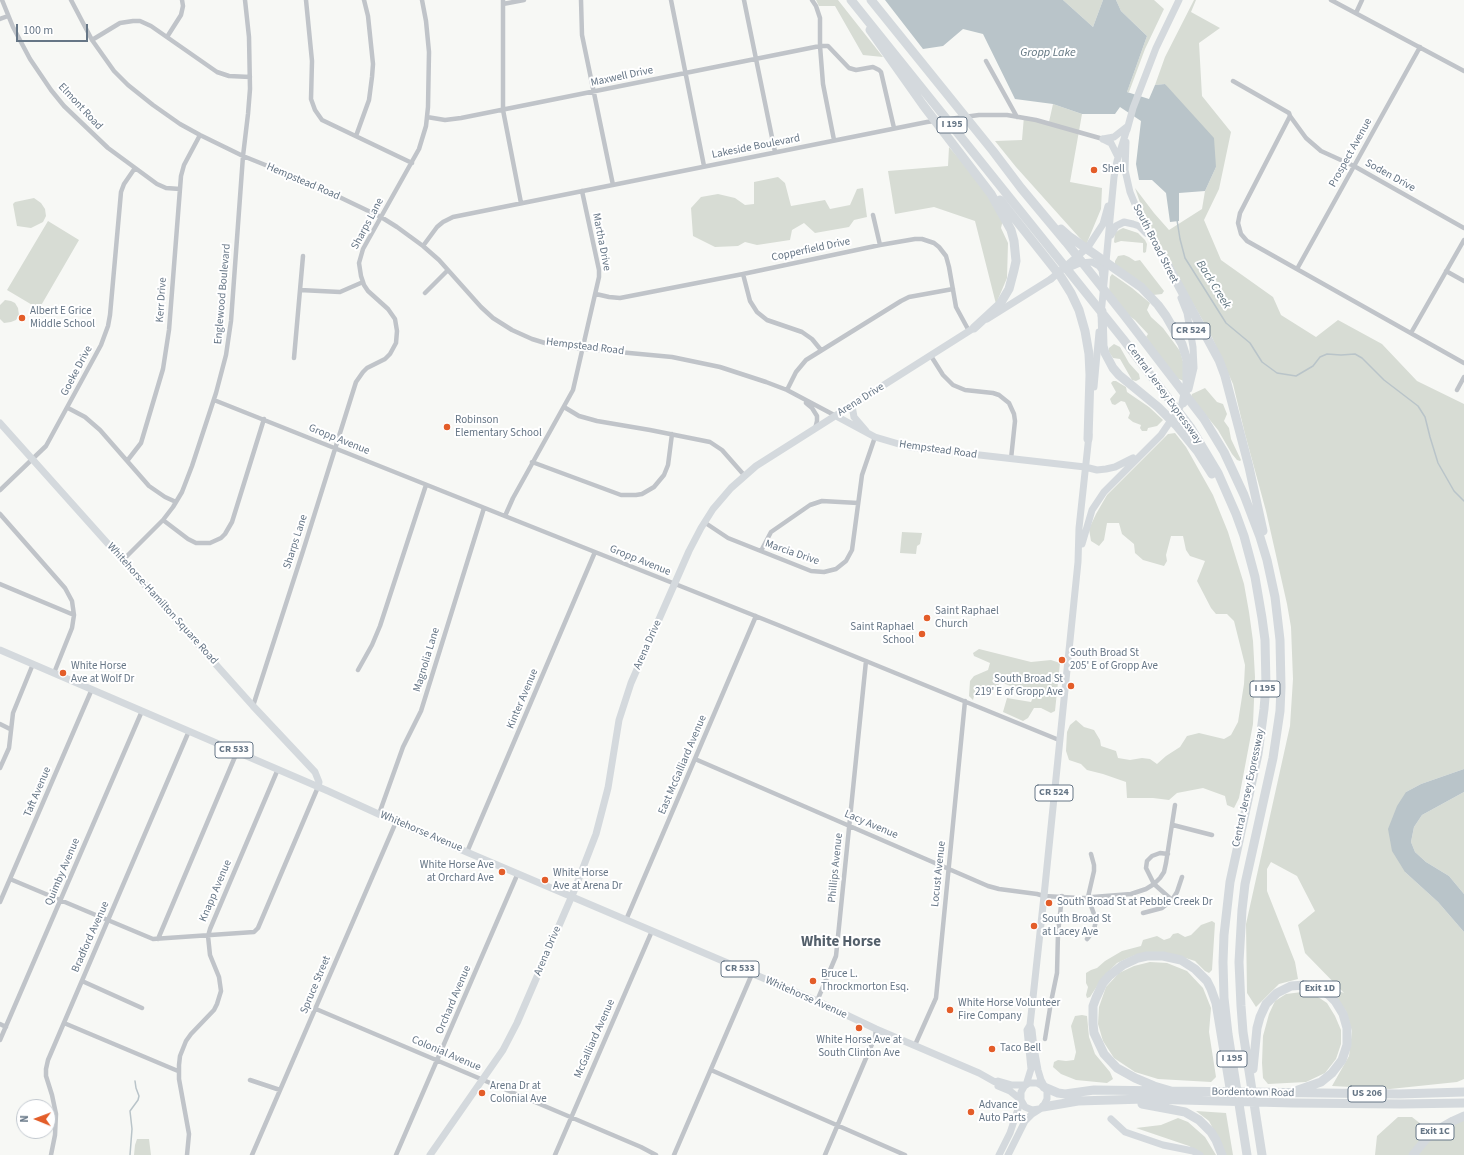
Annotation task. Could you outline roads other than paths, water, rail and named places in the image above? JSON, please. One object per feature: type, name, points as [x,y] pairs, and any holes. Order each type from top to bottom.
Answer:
[{"type":"highway","name":"I 195","points":[[871,0],[993,151],[1020,188],[1029,195],[1068,240]]},
{"type":"highway","points":[[852,1],[873,36],[894,66],[991,194],[1008,223],[1014,241],[1015,251],[1012,280],[1005,297],[1000,304],[972,330]]},
{"type":"highway","name":"Central Jersey Expressway","points":[[852,1],[1051,248],[1191,428],[1207,453],[1228,493],[1244,536],[1255,577],[1265,640],[1266,663],[1264,709],[1258,754],[1230,882],[1224,935],[1223,962],[1227,1022],[1247,1155]]},
{"type":"highway","points":[[967,161],[1045,256],[1069,289],[1081,316],[1090,364],[1088,439]]},
{"type":"highway","points":[[1068,240],[1141,287],[1158,305],[1174,328],[1182,344],[1187,360],[1187,384],[1183,403]]},
{"type":"highway","name":"Central Jersey Expressway","points":[[1068,240],[1124,316],[1204,419],[1224,452],[1244,495],[1258,531],[1267,560],[1275,597],[1280,640],[1281,687],[1277,734],[1245,884],[1239,962],[1240,1006],[1262,1155]]},
{"type":"highway","points":[[1166,262],[1214,348],[1225,376],[1250,467],[1264,536],[1267,560]]},
{"type":"highway","points":[[1102,303],[1103,341],[1109,361],[1119,374],[1158,407],[1186,436],[1209,469],[1239,532],[1255,577]]},
{"type":"highway","points":[[1171,1091],[1135,1078],[1117,1068],[1104,1054],[1094,1034],[1093,1006],[1103,983],[1115,970],[1138,958],[1159,956],[1181,960],[1189,964],[1201,974],[1211,989],[1216,1003],[1243,1155]]},
{"type":"highway","name":"Exit 1D","points":[[1251,1086],[1257,1028],[1266,1004],[1272,997],[1284,989],[1298,985],[1311,986],[1329,995],[1339,1007],[1346,1021],[1347,1045],[1338,1067],[1327,1078],[1309,1087],[1290,1093]]},
{"type":"highway","name":"Bordentown Road","points":[[1044,1087],[1058,1093],[1065,1094],[1094,1090],[1171,1091],[1272,1102],[1401,1104],[1464,1103]]},
{"type":"highway","name":"Bordentown Road","points":[[1041,1108],[1078,1101],[1220,1097],[1271,1093],[1399,1094],[1464,1092]]},
{"type":"highway","points":[[1119,1101],[1185,1112],[1202,1123],[1211,1132],[1222,1155]]},
{"type":"highway","name":"Exit 1C","points":[[1413,1155],[1434,1132],[1464,1116]]},
{"type":"main road","name":"South Broad Street","points":[[1026,1085],[1031,1068],[1027,1030],[1030,1025],[1044,896],[1078,562],[1085,467],[1114,177],[1118,156],[1140,89],[1156,48],[1179,0]]},
{"type":"main road","name":"South Broad Street","points":[[1078,562],[1088,520],[1098,500],[1110,484],[1160,435],[1183,403],[1192,378],[1194,347],[1185,306],[1166,262],[1134,204],[1127,181],[1125,157],[1128,124]]},
{"type":"main road","points":[[1103,139],[1114,137],[1128,124]]},
{"type":"main road","points":[[1103,139],[1111,143],[1118,156]]},
{"type":"main road","points":[[1051,279],[1083,252],[1098,233],[1106,213],[1114,177]]},
{"type":"main road","points":[[1108,244],[1116,226],[1124,222],[1128,222],[1139,226],[1144,230],[1157,246]]},
{"type":"main road","points":[[1051,279],[1070,267],[1092,262],[1102,270],[1104,286]]},
{"type":"main road","name":"Arena Drive","points":[[430,1155],[511,1036],[572,896],[588,856],[602,812],[608,788],[616,734],[625,701],[689,551],[704,522],[723,496],[744,475],[756,466],[1051,279]]},
{"type":"main road","points":[[852,406],[854,417],[867,433]]},
{"type":"main road","name":"Hempstead Road","points":[[836,416],[875,437],[924,450],[1085,467],[1097,470],[1115,467],[1144,452]]},
{"type":"main road","name":"Whitehorse-Hamilton Square Road","points":[[0,423],[252,706],[315,772],[319,782],[318,787]]},
{"type":"main road","name":"Whitehorse Avenue","points":[[0,650],[278,769],[396,822],[817,1001],[876,1029],[979,1073],[995,1082],[996,1085],[1010,1091],[1020,1100]]},
{"type":"main road","name":"South Broad Street","points":[[1030,1025],[1036,1058],[1044,1087]]},
{"type":"main road","name":"Whitehorse Avenue","points":[[995,1082],[998,1081],[1012,1085],[1026,1085]]},
{"type":"main road","points":[[999,1155],[1010,1133],[1021,1092],[1029,1083],[1037,1083],[1044,1087],[1048,1095],[1047,1099],[1041,1108],[1025,1121],[1008,1155]]},
{"type":"main road","points":[[1020,1100],[1028,1109],[1036,1110],[1041,1108]]},
{"type":"main road","points":[[1111,1119],[1125,1132],[1163,1145],[1193,1151],[1200,1155]]},
{"type":"street","name":"Elmont Road","points":[[2,0],[8,16],[30,59],[51,90],[94,136],[160,186],[180,190]]},
{"type":"street","name":"Hempstead Road","points":[[71,0],[92,40],[114,71],[128,85],[166,115],[200,135],[243,156],[310,183],[381,217],[423,246],[448,270],[481,307],[493,318],[512,330],[545,343],[583,349],[654,355],[696,361],[743,374],[787,390],[836,416]]},
{"type":"street","points":[[167,36],[181,15],[183,10],[182,0]]},
{"type":"street","name":"Englewood Boulevard","points":[[122,561],[162,520],[176,502],[187,480],[214,400],[226,355],[231,321],[250,77],[249,37],[245,0]]},
{"type":"street","points":[[306,0],[312,61],[311,92],[312,104],[315,110],[322,120],[412,163]]},
{"type":"street","points":[[356,136],[368,100],[373,64],[368,16],[364,0]]},
{"type":"street","name":"Sharps Lane","points":[[252,706],[359,377],[368,368],[379,363],[390,354],[396,343],[397,325],[392,313],[368,291],[363,282],[359,269],[360,256],[363,249],[412,163],[423,137],[427,117],[429,44],[422,0]]},
{"type":"street","points":[[521,203],[503,110],[503,2],[524,0]]},
{"type":"street","points":[[581,0],[580,23],[582,35],[613,184]]},
{"type":"street","points":[[671,0],[704,166]]},
{"type":"street","points":[[744,0],[775,152]]},
{"type":"street","points":[[812,0],[818,11],[821,28],[820,46],[823,84],[834,140]]},
{"type":"street","points":[[1331,0],[1464,71]]},
{"type":"street","points":[[1356,13],[1362,0]]},
{"type":"street","points":[[0,19],[8,16]]},
{"type":"street","points":[[92,40],[120,22],[133,21],[146,23],[167,36],[217,72],[230,76],[250,77]]},
{"type":"street","points":[[820,46],[828,46],[831,48],[846,65],[852,69],[873,67],[881,72],[894,128]]},
{"type":"street","name":"Maxwell Drive","points":[[427,117],[454,119],[820,46]]},
{"type":"street","name":"Prospect Avenue","points":[[1297,269],[1420,47]]},
{"type":"street","points":[[986,61],[1017,117]]},
{"type":"street","name":"Soden Drive","points":[[1233,81],[1276,104],[1289,113],[1306,138],[1321,151],[1354,166],[1464,228]]},
{"type":"street","name":"Lakeside Boulevard","points":[[423,246],[438,227],[449,219],[613,184],[927,122],[979,115],[1017,117],[1036,120],[1103,139]]},
{"type":"street","points":[[1290,116],[1240,213],[1238,223],[1241,234],[1247,241],[1464,362]]},
{"type":"street","name":"Kerr Drive","points":[[127,461],[141,443],[163,369],[169,330],[183,168],[200,135]]},
{"type":"street","name":"Goeke Drive","points":[[0,490],[46,446],[102,345],[108,326],[121,192],[124,184],[135,168]]},
{"type":"street","name":"Martha Drive","points":[[505,516],[512,498],[573,390],[583,349],[596,294],[599,270],[582,191]]},
{"type":"street","points":[[873,215],[880,245]]},
{"type":"street","name":"Copperfield Drive","points":[[596,294],[620,298],[880,245],[922,239],[934,243],[946,256],[950,267],[956,307],[972,330]]},
{"type":"street","points":[[1411,333],[1464,240]]},
{"type":"street","points":[[294,358],[303,256]]},
{"type":"street","points":[[425,293],[448,270]]},
{"type":"street","points":[[1446,271],[1464,281]]},
{"type":"street","points":[[743,274],[750,301],[757,312],[767,320],[802,332],[812,339],[821,350]]},
{"type":"street","points":[[300,290],[340,292],[363,282]]},
{"type":"street","points":[[787,390],[806,360],[821,350],[909,297],[953,288]]},
{"type":"street","points":[[931,356],[943,375],[953,385],[965,390],[999,395],[1012,408],[1015,421],[1011,459]]},
{"type":"street","points":[[1457,390],[1464,377]]},
{"type":"street","points":[[802,399],[815,412],[817,421],[815,429]]},
{"type":"street","name":"Gropp Avenue","points":[[214,400],[756,616],[1059,740]]},
{"type":"street","points":[[564,407],[579,416],[597,422],[704,440],[716,445],[744,475]]},
{"type":"street","points":[[68,408],[94,424],[149,486],[165,497],[176,502]]},
{"type":"street","points":[[162,520],[196,543],[210,543],[221,538],[232,522],[264,419]]},
{"type":"street","points":[[532,462],[621,495],[642,494],[654,487],[664,476],[668,465],[672,434]]},
{"type":"street","name":"Marcia Drive","points":[[704,522],[728,538],[811,571],[824,572],[836,568],[846,561],[852,550],[862,475],[875,437]]},
{"type":"street","points":[[358,670],[372,645],[380,626],[426,485]]},
{"type":"street","points":[[761,551],[771,532],[810,505],[822,502],[858,503]]},
{"type":"street","name":"Magnolia Lane","points":[[379,814],[402,747],[421,711],[484,508]]},
{"type":"street","points":[[0,514],[65,588],[72,601],[74,615],[72,628],[54,673]]},
{"type":"street","name":"Kinter Avenue","points":[[467,852],[595,552]]},
{"type":"street","points":[[0,584],[74,615]]},
{"type":"street","name":"East McGalliard Avenue","points":[[626,920],[756,616]]},
{"type":"street","name":"Phillips Avenue","points":[[817,1001],[836,956],[866,661]]},
{"type":"street","points":[[0,768],[9,748],[12,712],[33,664]]},
{"type":"street","name":"Taft Avenue","points":[[0,902],[92,689]]},
{"type":"street","name":"Locust Avenue","points":[[915,1045],[936,998],[965,701]]},
{"type":"street","name":"Quimby Avenue","points":[[0,1040],[142,711]]},
{"type":"street","points":[[0,724],[10,729]]},
{"type":"street","name":"Bradford Avenue","points":[[51,1155],[55,1135],[56,1114],[46,1069],[48,1060],[189,731]]},
{"type":"street","points":[[158,939],[237,752]]},
{"type":"street","name":"Lacy Avenue","points":[[695,759],[998,889],[1044,896],[1088,897],[1131,894],[1146,889],[1154,884]]},
{"type":"street","name":"Knapp Avenue","points":[[187,1155],[189,1143],[188,1124],[178,1071],[180,1056],[186,1041],[214,1010],[220,998],[221,984],[210,954],[208,936],[278,769]]},
{"type":"street","points":[[10,879],[153,939],[254,932],[258,928],[318,787]]},
{"type":"street","points":[[1154,884],[1164,872],[1173,825],[1175,805]]},
{"type":"street","name":"Spruce Street","points":[[252,1155],[396,822]]},
{"type":"street","points":[[1173,825],[1212,835]]},
{"type":"street","points":[[1087,939],[1094,930],[1096,920],[1088,897],[1094,870],[1091,854]]},
{"type":"street","points":[[1168,854],[1156,854],[1149,858],[1147,861],[1147,872],[1154,884],[1172,900]]},
{"type":"street","name":"Orchard Avenue","points":[[396,1155],[518,873]]},
{"type":"street","points":[[1143,913],[1162,908],[1172,900],[1177,892],[1182,877]]},
{"type":"street","points":[[1045,1039],[1048,1014],[1058,968],[1058,933],[1062,896]]},
{"type":"street","name":"McGalliard Avenue","points":[[555,1155],[652,931]]},
{"type":"street","points":[[674,1155],[752,974]]},
{"type":"street","points":[[82,981],[142,1008]]},
{"type":"street","name":"Colonial Avenue","points":[[316,1009],[483,1079],[641,1147],[656,1155]]},
{"type":"street","points":[[64,1023],[178,1071]]},
{"type":"street","points":[[0,1024],[6,1026]]},
{"type":"street","points":[[825,1155],[875,1037],[876,1029]]},
{"type":"street","points":[[711,1070],[905,1155]]},
{"type":"street","points":[[250,1080],[280,1090]]},
{"type":"water","name":"Gropp Lake","points":[[885,0],[1063,0],[1093,27],[1103,0],[1116,0],[1121,11],[1147,36],[1127,92],[1149,99],[1155,85],[1165,84],[1214,138],[1216,167],[1205,191],[1179,193],[1179,221],[1170,222],[1166,193],[1152,180],[1139,180],[1136,164],[1141,121],[1120,107],[1115,114],[1082,114],[1053,104],[1015,99],[983,34],[963,29],[943,46],[923,49]]},
{"type":"water","points":[[1464,769],[1464,792],[1422,815],[1414,827],[1411,842],[1415,852],[1426,862],[1449,876],[1464,894],[1464,932],[1438,902],[1405,872],[1392,851],[1388,829],[1397,806],[1406,792],[1421,784]]},
{"type":"waterway","name":"Back Creek","points":[[1177,220],[1185,258],[1226,323],[1250,343],[1262,362],[1277,373],[1296,376],[1313,366],[1320,357],[1327,354],[1355,354],[1362,358],[1384,380],[1418,406],[1425,417],[1438,463],[1454,491],[1464,501]]},
{"type":"waterway","points":[[130,1155],[132,1129],[130,1111],[138,1100],[139,1096],[135,1081]]},
{"type":"place","name":"Shell","points":[[1094,170]]},
{"type":"place","name":"Albert E Grice Middle School","points":[[22,318]]},
{"type":"place","name":"Robinson Elementary School","points":[[447,427]]},
{"type":"place","name":"Saint Raphael Church","points":[[927,618]]},
{"type":"place","name":"Saint Raphael School","points":[[922,634]]},
{"type":"place","name":"South Broad St 205' E of Gropp Ave","points":[[1062,660]]},
{"type":"place","name":"White Horse Ave at Wolf Dr","points":[[63,673]]},
{"type":"place","name":"South Broad St 219' E of Gropp Ave","points":[[1071,686]]},
{"type":"place","name":"White Horse Ave at Orchard Ave","points":[[502,872]]},
{"type":"place","name":"White Horse Ave at Arena Dr","points":[[545,880]]},
{"type":"place","name":"South Broad St at Pebble Creek Dr","points":[[1049,903]]},
{"type":"place","name":"South Broad St at Lacey Ave","points":[[1034,926]]},
{"type":"place","name":"Bruce L. Throckmorton Esq.","points":[[813,981]]},
{"type":"place","name":"White Horse Volunteer Fire Company","points":[[950,1010]]},
{"type":"place","name":"White Horse Ave at South Clinton Ave","points":[[859,1028]]},
{"type":"place","name":"Taco Bell","points":[[992,1049]]},
{"type":"place","name":"Arena Dr at Colonial Ave","points":[[482,1093]]},
{"type":"place","name":"Advance Auto Parts","points":[[971,1112]]},
{"type":"district","name":"White Horse","points":[[841,943]]}]
